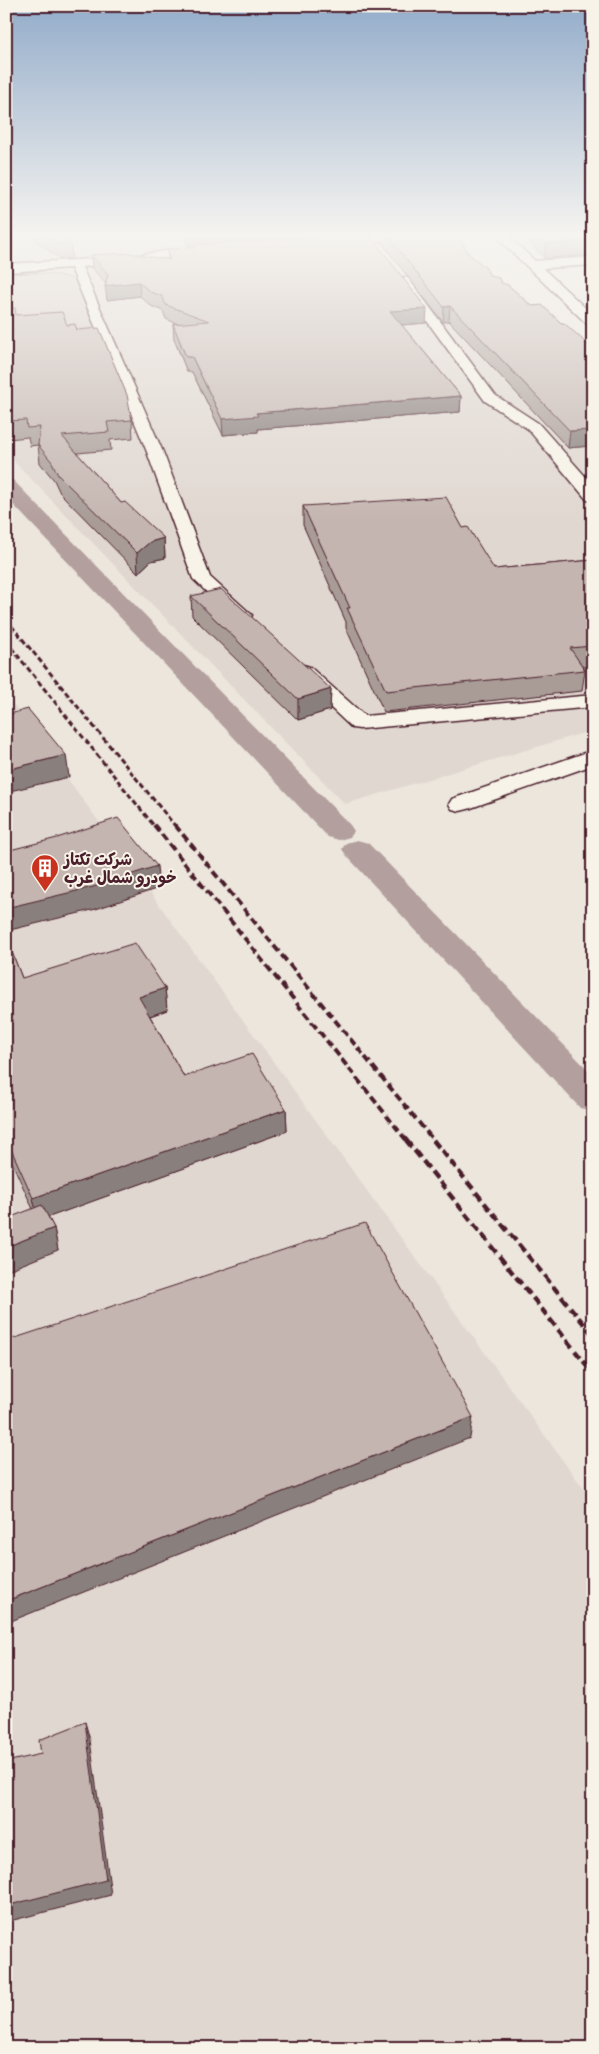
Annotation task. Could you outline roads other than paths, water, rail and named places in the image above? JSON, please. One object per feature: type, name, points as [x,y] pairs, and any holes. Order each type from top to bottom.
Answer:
[{"type":"main road","points":[[103,330],[155,452],[202,580],[252,625]]},
{"type":"main road","points":[[439,330],[490,398],[533,426],[593,496]]},
{"type":"main road","points":[[288,658],[360,723],[593,701]]},
{"type":"main road","points":[[460,804],[593,757]]},
{"type":"waterway","points":[[6,484],[339,831]]},
{"type":"waterway","points":[[357,849],[593,1098]]},
{"type":"railway","points":[[6,619],[176,827]]},
{"type":"railway","points":[[6,641],[155,827]]},
{"type":"railway","points":[[154,825],[407,1141]]},
{"type":"railway","points":[[175,825],[434,1141]]},
{"type":"railway","points":[[406,1140],[593,1373]]},
{"type":"railway","points":[[433,1140],[593,1335]]},
{"type":"place","name":"شرکت تکتاز خودرو شمال غرب","points":[[45,892]]}]
